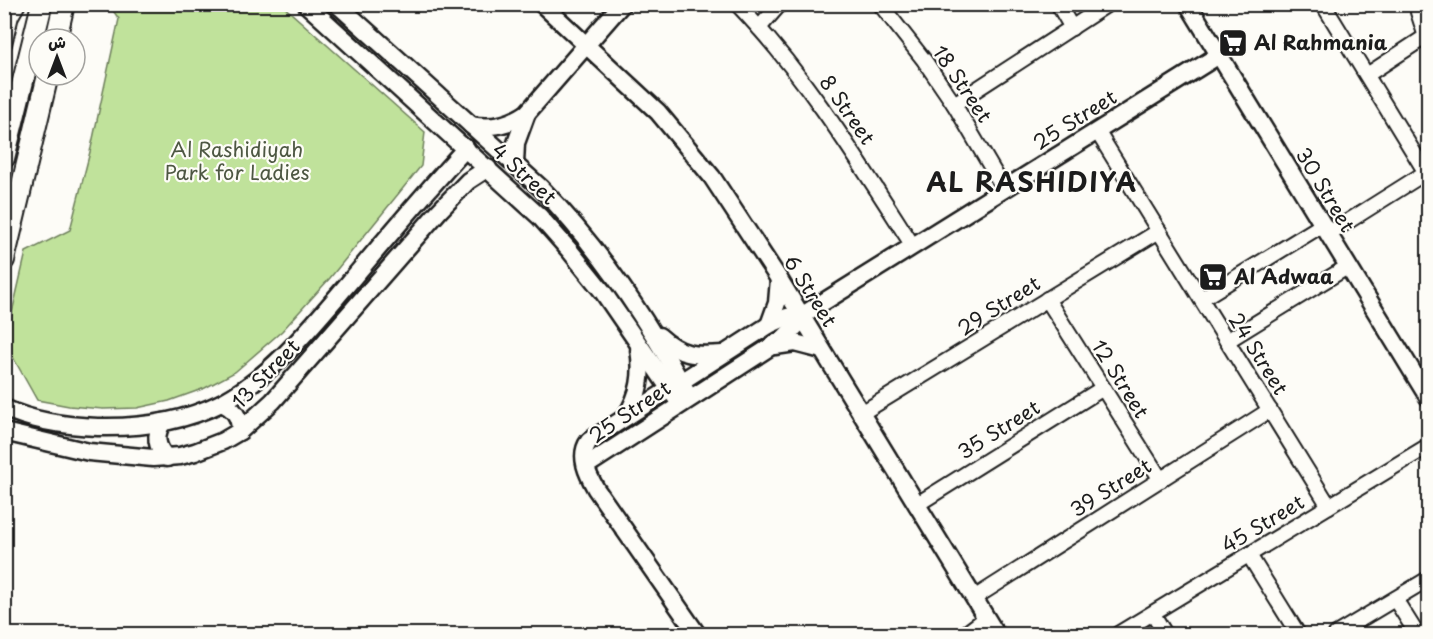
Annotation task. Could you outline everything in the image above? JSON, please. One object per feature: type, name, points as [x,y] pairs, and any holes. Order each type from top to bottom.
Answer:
[{"type":"main road","points":[[4,158],[42,4]]},
{"type":"main road","points":[[59,27],[64,4]]},
{"type":"main road","points":[[4,260],[45,87]]},
{"type":"street","name":"4 Street","points":[[306,4],[525,201],[584,268],[635,337],[654,369],[676,386]]},
{"type":"street","name":"4 Street","points":[[337,4],[541,188],[581,231],[613,272],[652,330],[676,386],[685,401]]},
{"type":"street","name":"6 Street","points":[[542,4],[658,112],[689,147],[729,200],[996,634]]},
{"type":"street","points":[[471,125],[501,126],[527,113],[622,4]]},
{"type":"street","name":"8 Street","points":[[737,4],[802,79],[830,117],[913,246]]},
{"type":"street","points":[[759,28],[780,4]]},
{"type":"street","name":"18 Street","points":[[880,4],[924,60],[954,104],[1004,189]]},
{"type":"street","points":[[1058,4],[1072,28]]},
{"type":"street","points":[[954,104],[1108,4]]},
{"type":"street","name":"30 Street","points":[[1188,4],[1428,398]]},
{"type":"street","points":[[1201,299],[1428,173],[1323,4]]},
{"type":"street","points":[[1366,75],[1427,36],[1418,12],[1419,4]]},
{"type":"street","points":[[4,44],[12,8]]},
{"type":"street","name":"25 Street","points":[[801,316],[792,330],[768,348],[585,466],[584,450],[589,441],[769,325],[787,317],[801,316],[1219,55]]},
{"type":"street","points":[[515,164],[516,143],[527,113]]},
{"type":"street","name":"24 Street","points":[[1097,131],[1329,506]]},
{"type":"street","name":"13 Street","points":[[4,408],[37,418],[89,426],[126,427],[163,422],[221,403],[265,372],[293,345],[466,148]]},
{"type":"street","name":"13 Street","points":[[4,432],[89,452],[167,458],[209,447],[240,431],[284,389],[462,186],[488,168]]},
{"type":"street","name":"29 Street","points":[[860,414],[1159,231]]},
{"type":"street","points":[[1227,341],[1347,267]]},
{"type":"street","points":[[769,325],[777,303],[778,279]]},
{"type":"street","name":"12 Street","points":[[1047,299],[1161,480]]},
{"type":"street","points":[[652,330],[673,348],[686,354],[724,354]]},
{"type":"street","points":[[624,419],[634,403],[640,386],[641,361],[635,337]]},
{"type":"street","points":[[768,348],[795,343],[822,350]]},
{"type":"street","name":"35 Street","points":[[916,505],[1103,388]]},
{"type":"street","points":[[221,403],[228,405],[238,416],[240,431]]},
{"type":"street","name":"39 Street","points":[[974,598],[1270,410]]},
{"type":"street","points":[[163,422],[159,428],[157,441],[167,458]]},
{"type":"street","name":"45 Street","points":[[1118,634],[1428,446]]},
{"type":"street","points":[[585,466],[591,481],[606,505],[697,634]]},
{"type":"street","points":[[1249,555],[1298,634]]},
{"type":"street","points":[[1336,634],[1428,579]]},
{"type":"street","points":[[1395,599],[1417,634]]},
{"type":"street","points":[[1153,614],[1165,634]]},
{"type":"street","points":[[964,634],[986,618]]},
{"type":"green space","name":"Al Rashidiyah Park for Ladies","points":[[109,5],[282,5],[425,132],[421,166],[330,278],[282,331],[235,372],[205,388],[169,401],[137,408],[103,409],[37,400],[5,343],[26,252],[70,230],[91,148],[119,19]]},
{"type":"place","name":"Al Rahmania","points":[[1233,43]]},
{"type":"place","name":"Al Adwaa","points":[[1213,277]]},
{"type":"district","name":"AL RASHIDIYA","points":[[1032,183]]}]
